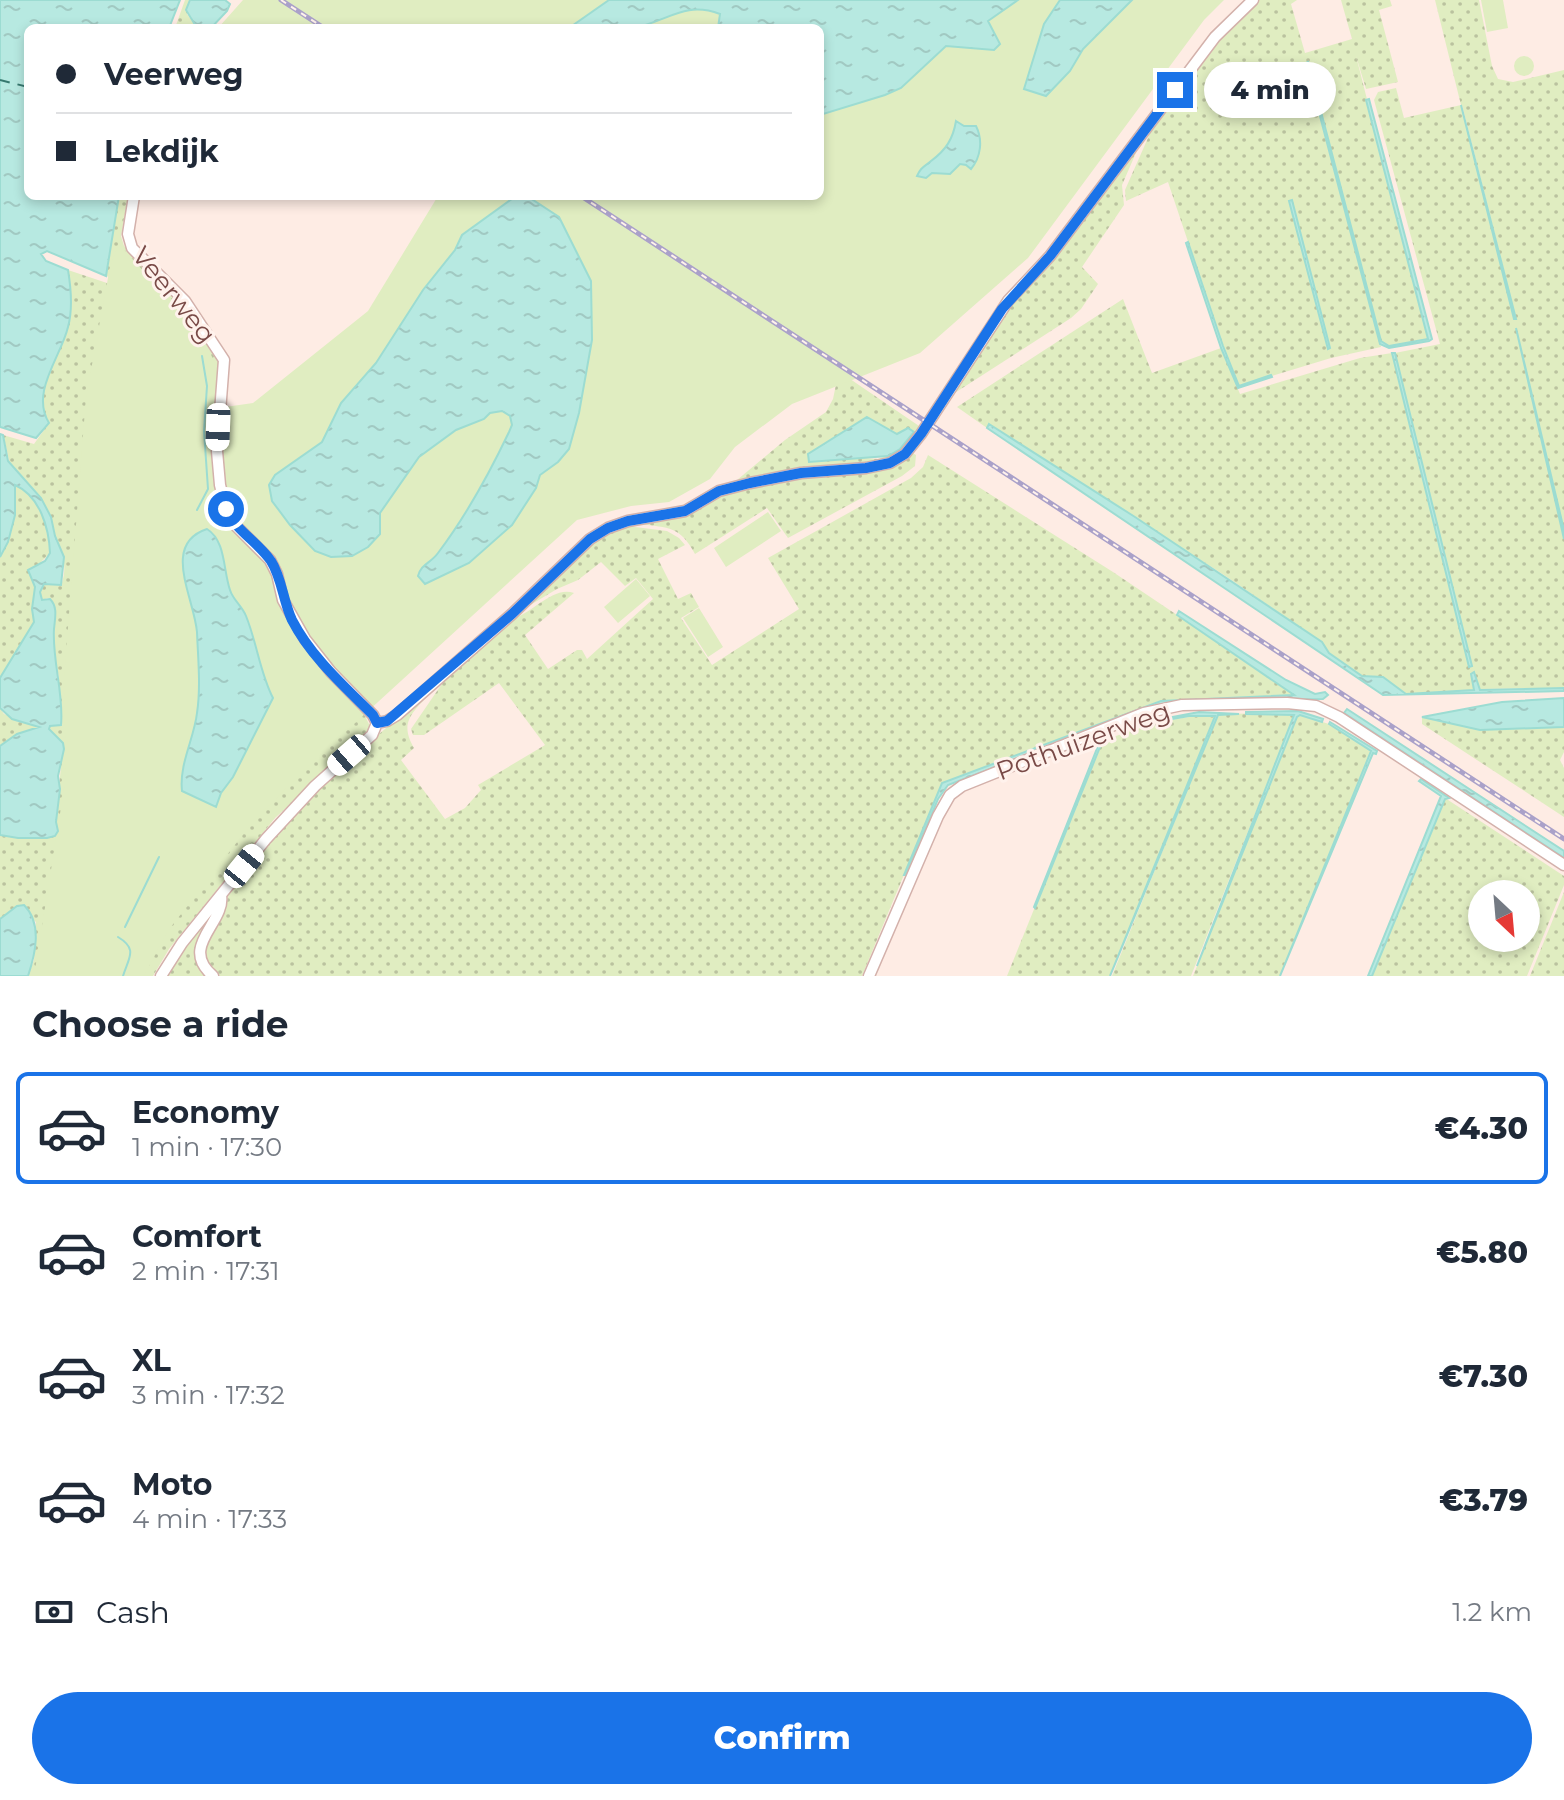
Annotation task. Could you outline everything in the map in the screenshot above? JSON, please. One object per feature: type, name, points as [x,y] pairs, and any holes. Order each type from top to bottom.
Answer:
[{"type":"street","points":[[161,976],[171,958],[221,895],[285,817],[315,786],[372,735],[377,723],[397,715],[512,614],[590,539],[628,521],[685,511],[727,488],[801,473],[866,468],[890,463],[905,454],[1008,301],[1050,256],[1215,37],[1253,0]]},
{"type":"street","name":"Veerweg","points":[[133,200],[128,234],[132,248],[185,301],[224,360],[217,451],[220,485],[231,521],[270,560],[283,600],[305,639],[377,723]]},
{"type":"street","name":"Pothuizerweg","points":[[869,976],[950,795],[962,786],[1144,713],[1182,705],[1287,703],[1316,706],[1339,717],[1564,865]]},
{"type":"street","points":[[213,976],[205,968],[201,951],[205,933],[220,910],[221,895]]},
{"type":"green space","points":[[185,0],[190,0],[187,14],[194,24],[176,24]]},
{"type":"green space","points":[[243,0],[1224,0],[1204,20],[1028,258],[920,353],[792,404],[735,447],[710,479],[669,502],[631,506],[577,520],[308,766],[252,823],[167,932],[144,976],[34,976],[66,776],[64,678],[86,397],[110,267],[119,243],[186,315],[208,347],[216,370],[218,408],[253,403],[368,311],[436,200],[824,200],[824,24],[222,24]]},
{"type":"green space","points":[[1256,0],[1297,0],[1291,4],[1305,53],[1352,39],[1341,0],[1390,0],[1392,6],[1379,10],[1398,82],[1366,89],[1356,56],[1428,339],[1389,346],[1381,341],[1307,63],[1381,347],[1331,358],[1239,386],[1168,182],[1126,201],[1125,190],[1155,122],[1217,39]]},
{"type":"green space","points":[[1435,0],[1479,0],[1492,66],[1498,79],[1513,82],[1564,70],[1564,530],[1516,329],[1564,539],[1564,688],[1479,689],[1474,673],[1471,674],[1475,690],[1405,694],[1383,677],[1362,676],[1329,653],[1322,642],[1224,575],[989,424],[987,428],[957,407],[1123,299],[1152,373],[1221,348],[1240,394],[1360,358],[1392,353],[1471,666],[1395,353],[1440,344],[1374,100],[1378,92],[1396,88],[1404,118],[1461,105]],"holes":[[[1462,105],[1516,318],[1515,319]]]},
{"type":"green space","points":[[1481,0],[1503,0],[1508,28],[1487,32]]},
{"type":"green space","points":[[1524,56],[1531,59],[1534,66],[1531,73],[1524,76],[1517,73],[1514,66],[1517,59]]},
{"type":"green space","points":[[1142,139],[1122,185],[1124,205],[1082,267],[1098,284],[1081,309],[950,396],[1004,311]]},
{"type":"green space","points":[[118,200],[127,200],[121,236],[124,246],[181,303],[218,362],[216,406],[330,682],[365,716],[371,728],[275,818],[169,949],[153,976],[28,976],[34,960],[36,922],[17,906],[0,919],[0,835],[31,837],[56,822],[63,743],[49,729],[50,726],[59,726],[59,678],[54,651],[55,606],[48,598],[42,600],[40,592],[44,584],[61,585],[64,566],[55,537],[50,553],[41,562],[29,636],[0,678],[0,557],[13,512],[12,481],[3,435],[34,444],[49,423],[43,399],[70,320],[68,270],[110,284],[112,278],[106,276]]},
{"type":"green space","points":[[834,368],[922,428],[909,446],[888,461],[739,482],[737,480],[785,440],[826,412],[833,399],[838,375]],"holes":[[[867,417],[897,434],[908,428],[893,453],[878,459],[808,454]]]},
{"type":"green space","points":[[911,452],[916,455],[915,466],[902,476],[788,538],[767,508],[695,554],[679,533],[640,524],[684,515],[720,494],[786,478],[867,471]]},
{"type":"green space","points":[[928,455],[1113,572],[1296,695],[1161,701],[942,783],[862,976],[220,976],[211,967],[205,950],[206,942],[237,878],[315,791],[432,691],[410,717],[409,739],[414,748],[401,760],[445,819],[465,808],[481,790],[478,785],[545,745],[499,683],[424,735],[413,735],[411,729],[448,675],[511,619],[550,597],[558,593],[574,593],[525,635],[548,669],[577,650],[582,650],[587,659],[653,599],[636,578],[625,586],[601,562],[578,580],[522,610],[604,533],[627,526],[667,531],[685,545],[658,559],[678,599],[691,593],[699,607],[681,618],[712,665],[799,609],[768,558],[911,478],[923,467]]},
{"type":"green space","points":[[768,512],[781,531],[726,567],[714,548]]},
{"type":"green space","points":[[636,579],[650,596],[618,623],[604,607]]},
{"type":"green space","points":[[699,608],[723,647],[708,657],[683,618]]},
{"type":"green space","points":[[0,708],[4,714],[39,727],[25,731],[0,746]]},
{"type":"green space","points":[[1218,714],[1294,715],[1191,976],[1112,976]]},
{"type":"green space","points":[[1215,715],[1110,976],[1007,976],[1102,741],[1157,723]]},
{"type":"green space","points":[[1300,715],[1329,724],[1371,751],[1280,976],[1193,976],[1297,717]]},
{"type":"green space","points":[[1422,717],[1480,730],[1564,727],[1564,752],[1560,760],[1564,768],[1564,817],[1422,724]]},
{"type":"green space","points":[[1445,798],[1564,876],[1564,885],[1540,944],[1540,880],[1468,880],[1468,952],[1537,952],[1527,976],[1372,976]]},
{"type":"green space","points":[[1564,892],[1564,976],[1530,976]]},
{"type":"green space","points":[[218,905],[201,934],[208,976],[166,976],[176,958]]},
{"type":"water","points":[[0,0],[180,0],[171,24],[24,24],[24,200],[118,200],[106,276],[47,251],[41,254],[46,261],[68,270],[71,291],[70,320],[43,399],[49,423],[36,438],[0,427]]},
{"type":"water","points":[[190,0],[225,0],[230,4],[215,24],[195,24],[186,10]]},
{"type":"water","points":[[609,0],[1018,0],[988,21],[1000,44],[994,50],[946,46],[901,88],[824,114],[824,24],[719,24],[720,14],[695,10],[647,24],[575,24]]},
{"type":"water","points":[[1060,0],[1132,0],[1083,49],[1070,71],[1046,96],[1024,89],[1044,24]]},
{"type":"water","points":[[1308,62],[1381,341],[1389,346],[1428,339],[1366,100],[1369,99],[1432,339],[1429,341],[1389,348],[1380,344]]},
{"type":"water","points":[[1461,105],[1516,319],[1514,319]]},
{"type":"water","points":[[956,121],[964,126],[976,126],[978,131],[979,154],[971,169],[960,164],[950,174],[932,173],[926,178],[917,176],[948,144]]},
{"type":"water","points":[[510,200],[533,200],[559,217],[591,281],[592,340],[569,449],[540,475],[536,488],[512,525],[469,563],[425,584],[418,576],[419,572],[438,553],[485,479],[512,425],[510,416],[502,411],[490,413],[484,419],[456,430],[419,457],[380,513],[380,534],[368,547],[352,556],[331,557],[315,551],[272,501],[269,485],[275,475],[322,442],[341,403],[376,363],[423,290],[455,250],[462,235]]},
{"type":"water","points":[[1292,200],[1330,348],[1328,349],[1289,201]]},
{"type":"water","points":[[1188,242],[1239,386],[1272,377],[1238,388],[1221,348]]},
{"type":"water","points":[[1516,328],[1564,530],[1564,539]]},
{"type":"water","points":[[1392,353],[1395,353],[1472,666],[1469,667]]},
{"type":"water","points":[[867,417],[897,434],[908,428],[914,432],[900,449],[888,456],[809,462],[808,454]]},
{"type":"water","points":[[989,424],[1322,642],[1329,653],[1362,676],[1383,677],[1406,694],[1474,690],[1471,674],[1474,672],[1480,690],[1564,688],[1564,691],[1383,695],[987,428]]},
{"type":"water","points":[[0,434],[3,435],[8,461],[41,498],[51,517],[64,557],[61,585],[44,584],[40,592],[42,600],[50,599],[55,609],[54,641],[61,725],[50,726],[49,729],[63,743],[64,749],[58,776],[58,831],[55,836],[47,838],[0,835],[0,746],[17,734],[39,727],[12,719],[0,708],[0,678],[34,622],[35,587],[28,570],[45,561],[50,553],[42,514],[31,497],[15,485],[15,515],[8,542],[0,557]]},
{"type":"water","points":[[207,529],[221,548],[230,590],[246,616],[273,698],[216,807],[182,791],[199,683],[197,632],[183,559],[186,546],[193,536]]},
{"type":"water","points":[[1179,611],[1286,680],[1315,694],[1325,692],[1328,695],[1323,699],[1161,704],[948,785],[938,799],[904,875],[942,783],[1161,701],[1294,695],[1177,615]]},
{"type":"water","points":[[1564,698],[1564,727],[1480,730],[1422,717],[1502,702]]},
{"type":"water","points":[[1347,709],[1564,851],[1564,858],[1344,713]]},
{"type":"water","points":[[1298,711],[1323,719],[1322,722],[1300,715],[1297,717],[1197,966],[1294,715],[1246,712]]},
{"type":"water","points":[[1199,712],[1239,714],[1218,715],[1110,976],[1215,716],[1172,717]]},
{"type":"water","points":[[1330,722],[1377,751],[1373,753],[1280,976],[1371,751]]},
{"type":"water","points":[[1100,747],[1035,908],[1034,907]]},
{"type":"water","points":[[1421,779],[1449,798],[1445,799],[1372,976],[1368,976],[1441,796],[1419,781]]},
{"type":"water","points":[[24,905],[34,921],[36,940],[28,976],[0,976],[0,919],[17,906]]},
{"type":"waterway","points":[[197,510],[208,489],[204,431],[207,386],[202,356]]},
{"type":"waterway","points":[[125,927],[159,857]]},
{"type":"waterway","points":[[118,937],[130,950],[123,976]]},
{"type":"ferry route","points":[[0,80],[24,86]]},
{"type":"railway","points":[[281,0],[318,24]]},
{"type":"railway","points":[[587,200],[1564,839]]},
{"type":"route","points":[[226,509],[231,521],[270,560],[283,600],[305,639],[331,672],[376,718],[377,723],[387,721],[512,614],[598,533],[628,521],[685,511],[727,488],[801,473],[866,468],[890,463],[905,454],[1002,309],[1050,256],[1175,90]]}]
